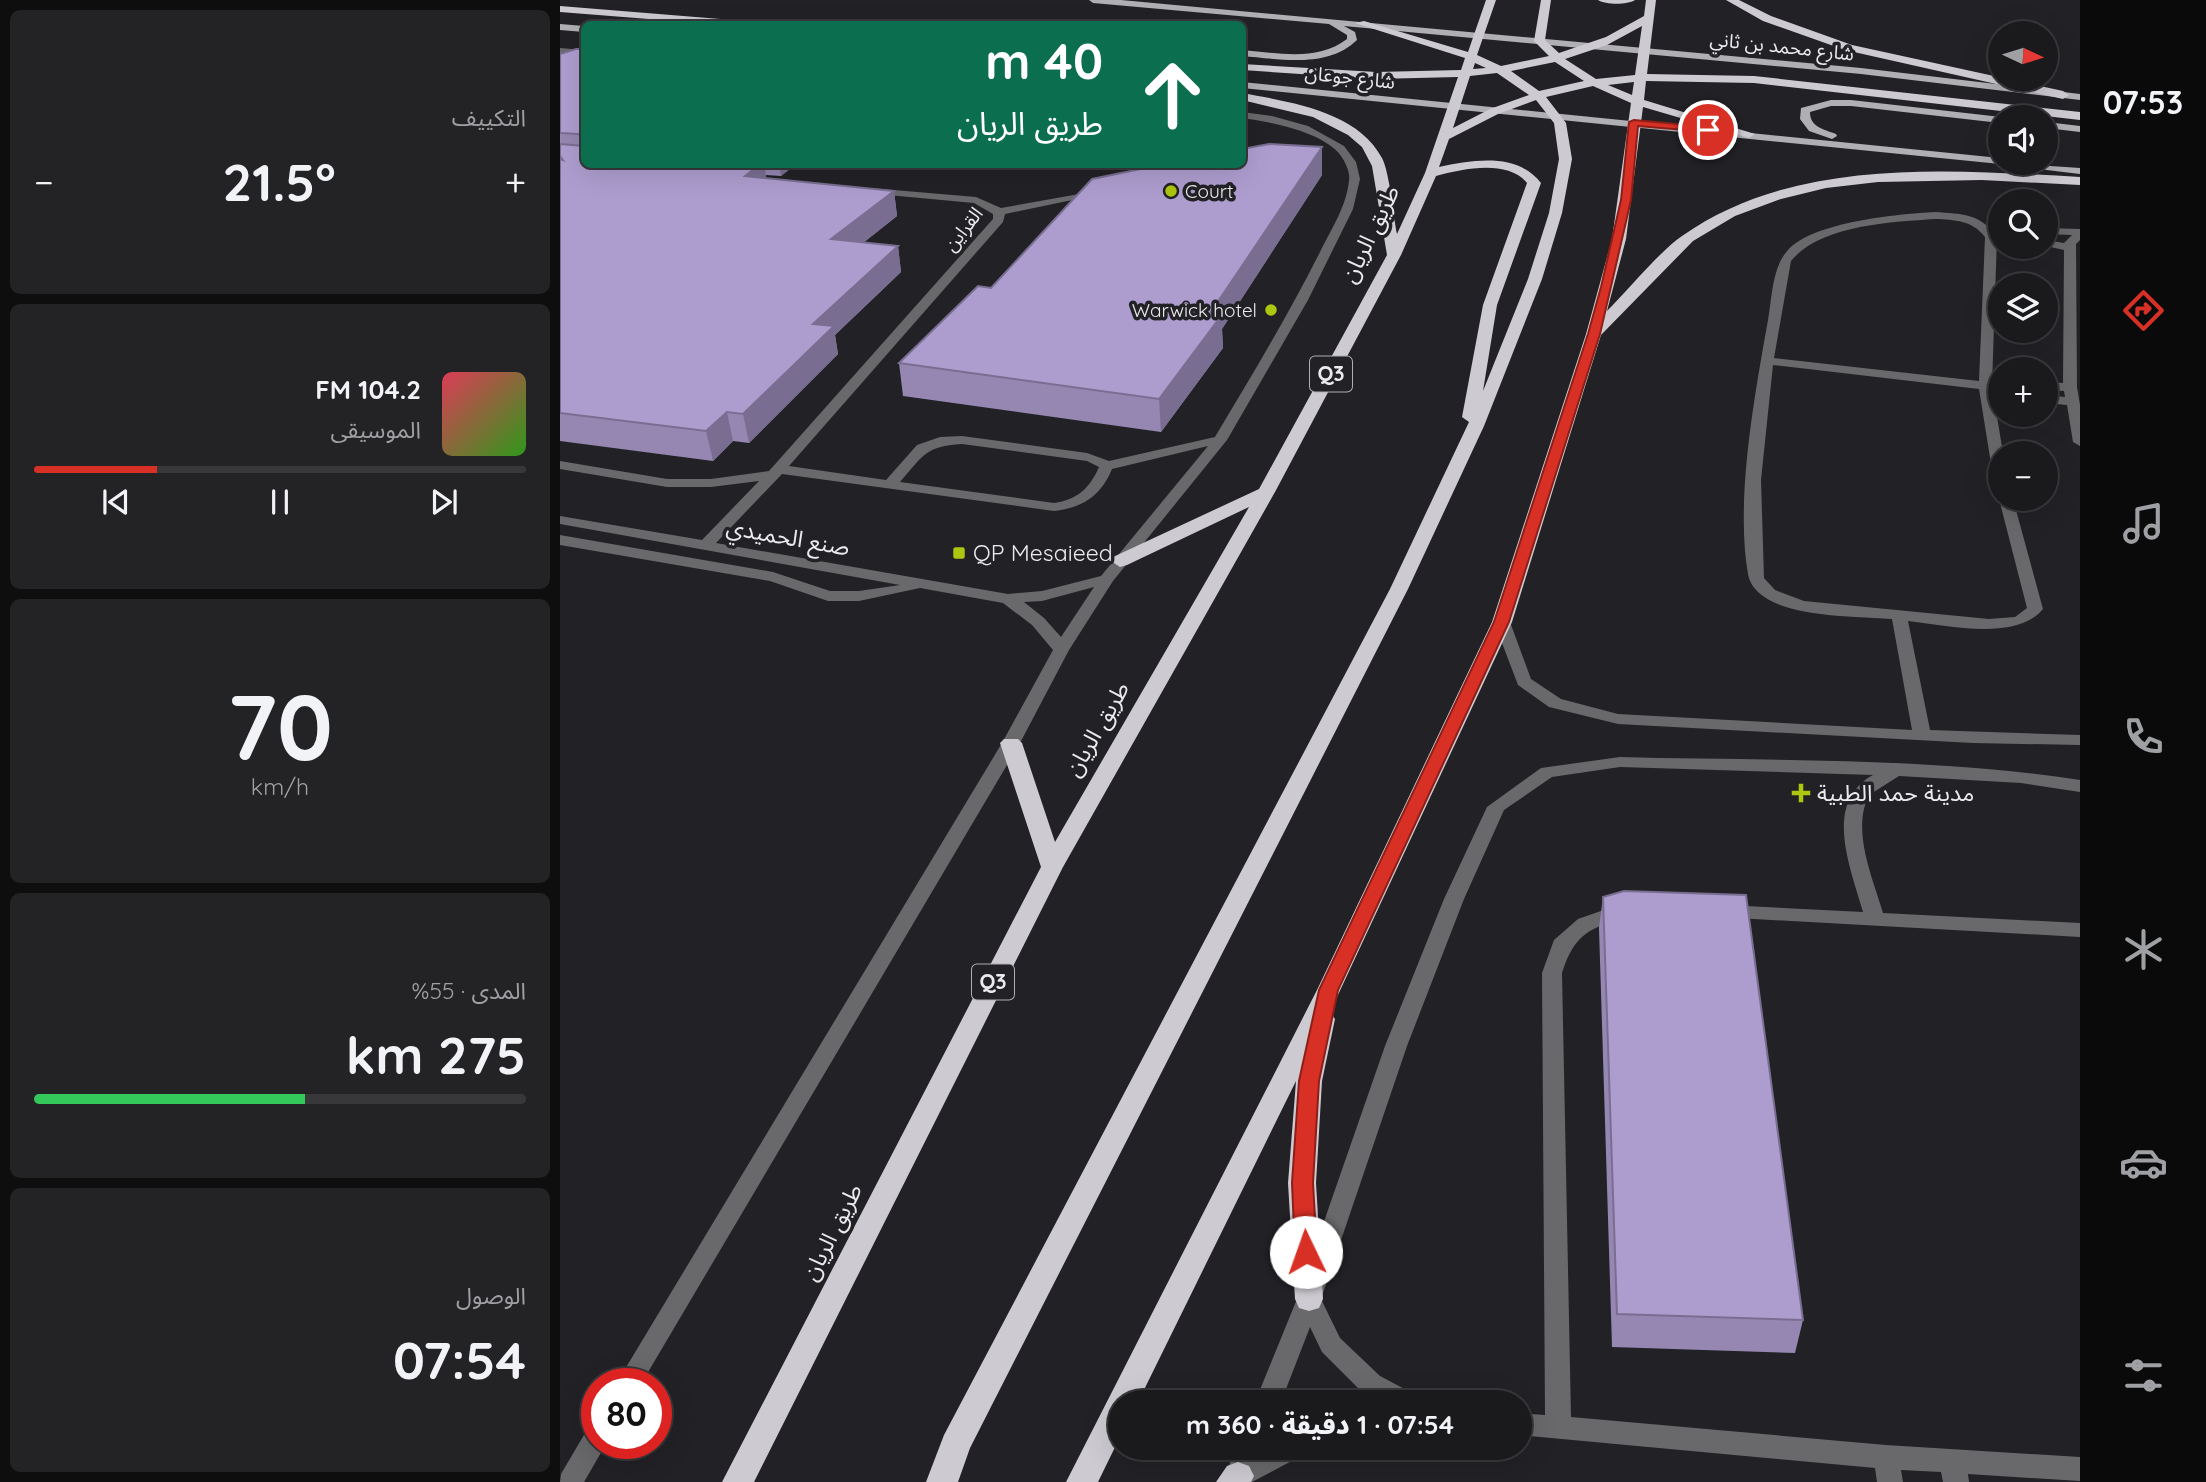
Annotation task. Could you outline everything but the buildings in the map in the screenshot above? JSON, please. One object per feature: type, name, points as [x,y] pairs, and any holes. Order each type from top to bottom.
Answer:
[{"type":"highway","name":"طريق الريان","points":[[738,1482],[1052,867],[1266,492],[1394,255],[1431,173],[1491,0]]},
{"type":"highway","points":[[1546,0],[1539,41],[1555,59],[1594,83],[1638,101],[1749,134]]},
{"type":"highway","points":[[1603,0],[1630,0]]},
{"type":"highway","points":[[1128,1390],[1329,990],[1502,622],[1594,334],[1619,239],[1651,0]]},
{"type":"highway","points":[[1731,0],[1773,20],[1868,52],[2063,95]]},
{"type":"highway","points":[[560,9],[708,21]]},
{"type":"highway","points":[[1246,67],[1353,74],[1467,73],[1555,59],[1596,46],[1648,18]]},
{"type":"highway","points":[[942,1482],[955,1445],[1399,589],[1462,457],[1530,296],[1556,210],[1565,166],[1566,136],[1555,115],[1536,95],[1498,69],[1472,57],[1360,23]]},
{"type":"highway","points":[[1444,137],[1473,119],[1536,95],[1594,83],[1640,78],[1710,76],[1759,79],[2080,116]]},
{"type":"highway","points":[[1246,97],[1281,103],[1324,117],[1349,130],[1366,145],[1376,160],[1394,255]]},
{"type":"highway","points":[[1431,173],[1465,165],[1495,165],[1523,172],[1534,183],[1490,305],[1462,457]]},
{"type":"highway","points":[[1594,334],[1686,239],[1718,218],[1763,200],[1844,182],[1922,176],[2080,181]]},
{"type":"highway","points":[[1120,562],[1266,492]]},
{"type":"highway","points":[[1011,743],[1052,867]]},
{"type":"highway","points":[[1309,1299],[1302,1183],[1309,1081],[1329,990]]},
{"type":"highway","points":[[1082,1482],[1108,1430]]},
{"type":"main road","points":[[1093,0],[1479,35]]},
{"type":"main road","points":[[1246,53],[1320,55],[1334,52],[1352,40],[1352,34],[1345,29],[1313,19]]},
{"type":"main road","points":[[560,27],[581,29]]},
{"type":"main road","name":"شارع محمد بن ثاني","points":[[1479,35],[1861,71],[2080,97]]},
{"type":"main road","name":"شارع جوعان","points":[[1246,85],[1455,105]]},
{"type":"main road","points":[[1857,145],[1813,129],[1805,119],[1805,110],[1831,103],[1851,103],[1988,119]]},
{"type":"main road","points":[[1455,105],[1988,160]]},
{"type":"main road","points":[[2058,126],[2080,129]]},
{"type":"main road","points":[[2058,168],[2080,171]]},
{"type":"street","points":[[560,51],[581,53]]},
{"type":"street","name":"طريق الريان","points":[[638,1368],[1011,743],[1060,650],[1107,579],[1220,440],[1302,300],[1347,209],[1354,179],[1351,162],[1304,128],[1246,116]]},
{"type":"street","name":"القراين","points":[[706,545],[776,472],[999,219],[999,212],[976,200],[854,189]]},
{"type":"street","points":[[999,212],[1108,192]]},
{"type":"street","points":[[1988,229],[1961,217],[1927,215],[1892,219],[1823,234],[1805,241],[1785,260],[1768,361],[1751,511],[1756,570],[1760,585],[1777,598],[1803,606],[1989,624],[2019,621],[2035,609],[2010,511]]},
{"type":"street","points":[[2058,232],[2080,233]]},
{"type":"street","points":[[2080,233],[2072,239],[2070,247],[2070,387],[2080,442]]},
{"type":"street","points":[[2058,245],[2070,247]]},
{"type":"street","points":[[1993,357],[1994,259]]},
{"type":"street","points":[[1768,361],[1988,388]]},
{"type":"street","points":[[2058,386],[2070,387]]},
{"type":"street","points":[[2058,400],[2073,402]]},
{"type":"street","points":[[890,485],[922,448],[951,439],[1087,457],[1099,460],[1106,467]]},
{"type":"street","points":[[1106,467],[1220,440]]},
{"type":"street","points":[[560,465],[667,483],[711,483],[776,472],[1060,508],[1075,505],[1086,498],[1106,467]]},
{"type":"street","name":"صنع الحميدي","points":[[560,520],[1008,599],[1042,596],[1107,579]]},
{"type":"street","points":[[560,540],[773,577],[828,596],[859,596],[926,584]]},
{"type":"street","name":"صنع الحميدي","points":[[1008,599],[1032,614],[1050,631],[1060,650]]},
{"type":"street","points":[[1899,616],[1922,735]]},
{"type":"street","points":[[1502,622],[1524,681],[1555,703],[1618,719],[1922,735],[2080,740]]},
{"type":"street","points":[[1273,1390],[1309,1299],[1396,1046],[1454,899],[1496,807],[1547,772],[1620,762],[1897,770],[2021,777],[2080,786]]},
{"type":"street","points":[[1875,919],[1852,827],[1853,809],[1861,793],[1876,780],[1897,770]]},
{"type":"street","points":[[1558,1429],[1552,973],[1561,946],[1585,924],[1618,911],[1645,910]]},
{"type":"street","points":[[1710,911],[2080,930]]},
{"type":"street","points":[[1309,1299],[1331,1345],[1371,1384],[1382,1390]]},
{"type":"street","points":[[1532,1426],[1888,1470],[1954,1472],[2080,1469]]},
{"type":"street","points":[[570,1482],[584,1459]]},
{"type":"street","points":[[1239,1472],[1265,1460]]},
{"type":"place","name":"Court","points":[[1171,191]]},
{"type":"place","name":"Warwick hotel","points":[[1271,310]]},
{"type":"place","name":"QP Mesaieed","points":[[959,553]]},
{"type":"place","name":"مدينة حمد الطبية","points":[[1801,793]]},
{"type":"route","points":[[1306,1252],[1302,1183],[1309,1081],[1329,990],[1502,622],[1594,334],[1619,239],[1634,122],[1708,130]]}]
